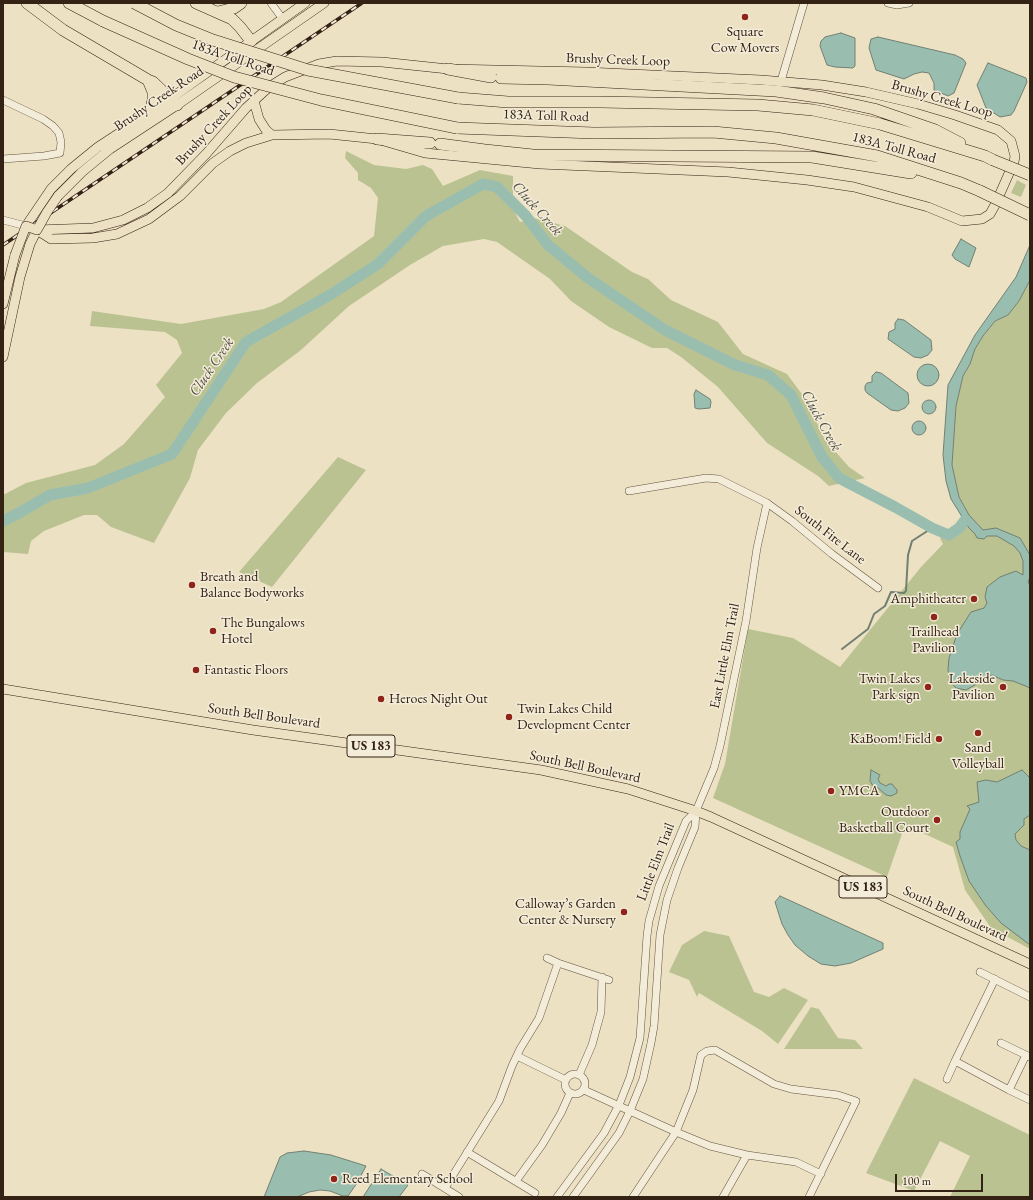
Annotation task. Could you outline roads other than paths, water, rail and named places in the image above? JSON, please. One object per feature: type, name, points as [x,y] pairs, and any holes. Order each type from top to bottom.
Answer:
[{"type":"highway","points":[[27,3],[63,30],[153,82],[174,101]]},
{"type":"highway","name":"183A Toll Road","points":[[69,3],[103,21],[174,53],[234,77],[321,100],[457,128],[594,133],[713,132],[776,138],[877,156],[961,183],[1030,215]]},
{"type":"highway","name":"183A Toll Road","points":[[134,3],[176,25],[213,40],[308,70],[458,98],[508,102],[758,105],[813,110],[880,124],[989,158],[1030,175]]},
{"type":"highway","points":[[196,3],[232,19],[253,43]]},
{"type":"highway","points":[[218,12],[234,8],[241,3]]},
{"type":"highway","points":[[448,69],[496,77],[548,78],[719,87],[776,91],[824,98],[874,110],[935,130],[989,158]]},
{"type":"highway","points":[[148,80],[153,92],[150,113]]},
{"type":"highway","points":[[377,139],[435,143],[534,155],[812,157],[878,167],[961,183]]},
{"type":"main road","name":"Brushy Creek Road","points":[[3,357],[20,277],[30,244],[41,233],[47,212],[58,196],[82,172],[110,149],[253,43],[282,18],[305,3]]},
{"type":"main road","name":"Brushy Creek Road","points":[[3,304],[22,225],[34,213],[51,189],[70,169],[98,147],[150,113],[224,72],[324,3]]},
{"type":"main road","points":[[282,18],[291,20],[301,19]]},
{"type":"main road","points":[[224,72],[231,62],[253,43]]},
{"type":"main road","name":"Brushy Creek Loop","points":[[337,61],[382,62],[448,69],[586,72],[822,84],[918,104],[998,130],[1011,141],[1015,156],[1014,162],[990,214],[982,219],[962,221],[928,208],[854,187],[807,180],[728,172],[532,164],[425,153],[377,139],[329,134],[272,135],[246,143],[230,151],[213,163],[180,196],[149,219],[117,234],[74,239],[51,239],[41,233],[53,229],[93,228],[123,220],[148,208],[174,187],[254,101],[269,87],[285,77],[319,64],[337,61]]},
{"type":"main road","points":[[254,101],[259,119],[266,130],[272,135]]},
{"type":"main road","points":[[22,225],[41,233]]},
{"type":"main road","name":"South Bell Boulevard","points":[[3,689],[253,730],[541,770],[628,789],[696,811],[1030,964]]},
{"type":"street","points":[[271,3],[282,18]]},
{"type":"street","points":[[781,81],[804,3]]},
{"type":"street","points":[[888,3],[897,5],[909,3]]},
{"type":"street","points":[[3,100],[53,126],[59,133],[61,142],[60,153],[3,159]]},
{"type":"street","points":[[3,220],[22,225]]},
{"type":"street","name":"South Fire Lane","points":[[630,491],[706,478],[719,478],[767,503],[878,588]]},
{"type":"street","name":"East Little Elm Trail","points":[[696,811],[714,768],[720,746],[746,621],[757,548],[767,503]]},
{"type":"street","name":"Little Elm Trail","points":[[557,1197],[604,1133],[619,1105],[630,1077],[640,1038],[649,921],[659,886],[686,821],[696,811]]},
{"type":"street","name":"Little Elm Trail","points":[[573,1197],[615,1139],[630,1111],[643,1079],[651,1043],[660,934],[667,900],[695,827],[696,811]]},
{"type":"street","points":[[547,958],[606,979],[601,1012],[592,1046],[579,1075]]},
{"type":"street","points":[[445,1188],[498,1101],[517,1056],[539,1018],[558,963]]},
{"type":"street","points":[[980,972],[1030,997]]},
{"type":"street","points":[[946,1079],[995,979]]},
{"type":"street","points":[[1001,1042],[1028,1056],[1009,1090]]},
{"type":"street","points":[[633,1197],[676,1132],[693,1090],[701,1055],[707,1051],[714,1050],[774,1084],[791,1089],[838,1095],[856,1101],[809,1197]]},
{"type":"street","points":[[517,1056],[566,1080]]},
{"type":"street","points":[[955,1061],[1030,1100]]},
{"type":"street","points":[[579,1075],[585,1083],[584,1090],[579,1094],[570,1093],[566,1089],[566,1080],[570,1076],[579,1075]]},
{"type":"street","points":[[584,1090],[710,1146],[747,1155],[796,1162],[821,1174]]},
{"type":"street","points":[[516,1182],[542,1145],[561,1113],[570,1093]]},
{"type":"street","points":[[467,1152],[535,1193]]},
{"type":"street","points":[[723,1197],[747,1155]]},
{"type":"street","points":[[422,1174],[459,1197]]},
{"type":"waterway","name":"Cluck Creek","points":[[3,521],[50,495],[88,488],[172,454],[246,342],[330,295],[378,264],[426,216],[483,184],[497,187],[526,216],[548,245],[588,278],[665,330],[735,365],[768,375],[791,395],[822,457],[839,478],[932,528],[949,535],[959,528],[965,520]]},
{"type":"waterway","points":[[842,649],[868,629],[874,614],[885,606],[891,592],[904,593],[906,591],[908,555],[912,541],[932,528]]},
{"type":"railway","points":[[3,245],[362,3]]},
{"type":"place","name":"Square Cow Movers","points":[[745,17]]},
{"type":"place","name":"Breath and Balance Bodyworks","points":[[192,585]]},
{"type":"place","name":"Amphitheater","points":[[974,599]]},
{"type":"place","name":"Trailhead Pavilion","points":[[934,617]]},
{"type":"place","name":"The Bungalows Hotel","points":[[213,631]]},
{"type":"place","name":"Fantastic Floors","points":[[196,670]]},
{"type":"place","name":"Twin Lakes Park sign","points":[[928,687]]},
{"type":"place","name":"Lakeside Pavilion","points":[[1003,687]]},
{"type":"place","name":"Heroes Night Out","points":[[381,699]]},
{"type":"place","name":"Twin Lakes Child Development Center","points":[[509,717]]},
{"type":"place","name":"Sand Volleyball","points":[[978,733]]},
{"type":"place","name":"KaBoom! Field","points":[[939,739]]},
{"type":"place","name":"YMCA","points":[[831,791]]},
{"type":"place","name":"Outdoor Basketball Court","points":[[937,820]]},
{"type":"place","name":"Calloway’s Garden Center & Nursery","points":[[624,912]]},
{"type":"place","name":"Reed Elementary School","points":[[334,1179]]}]
